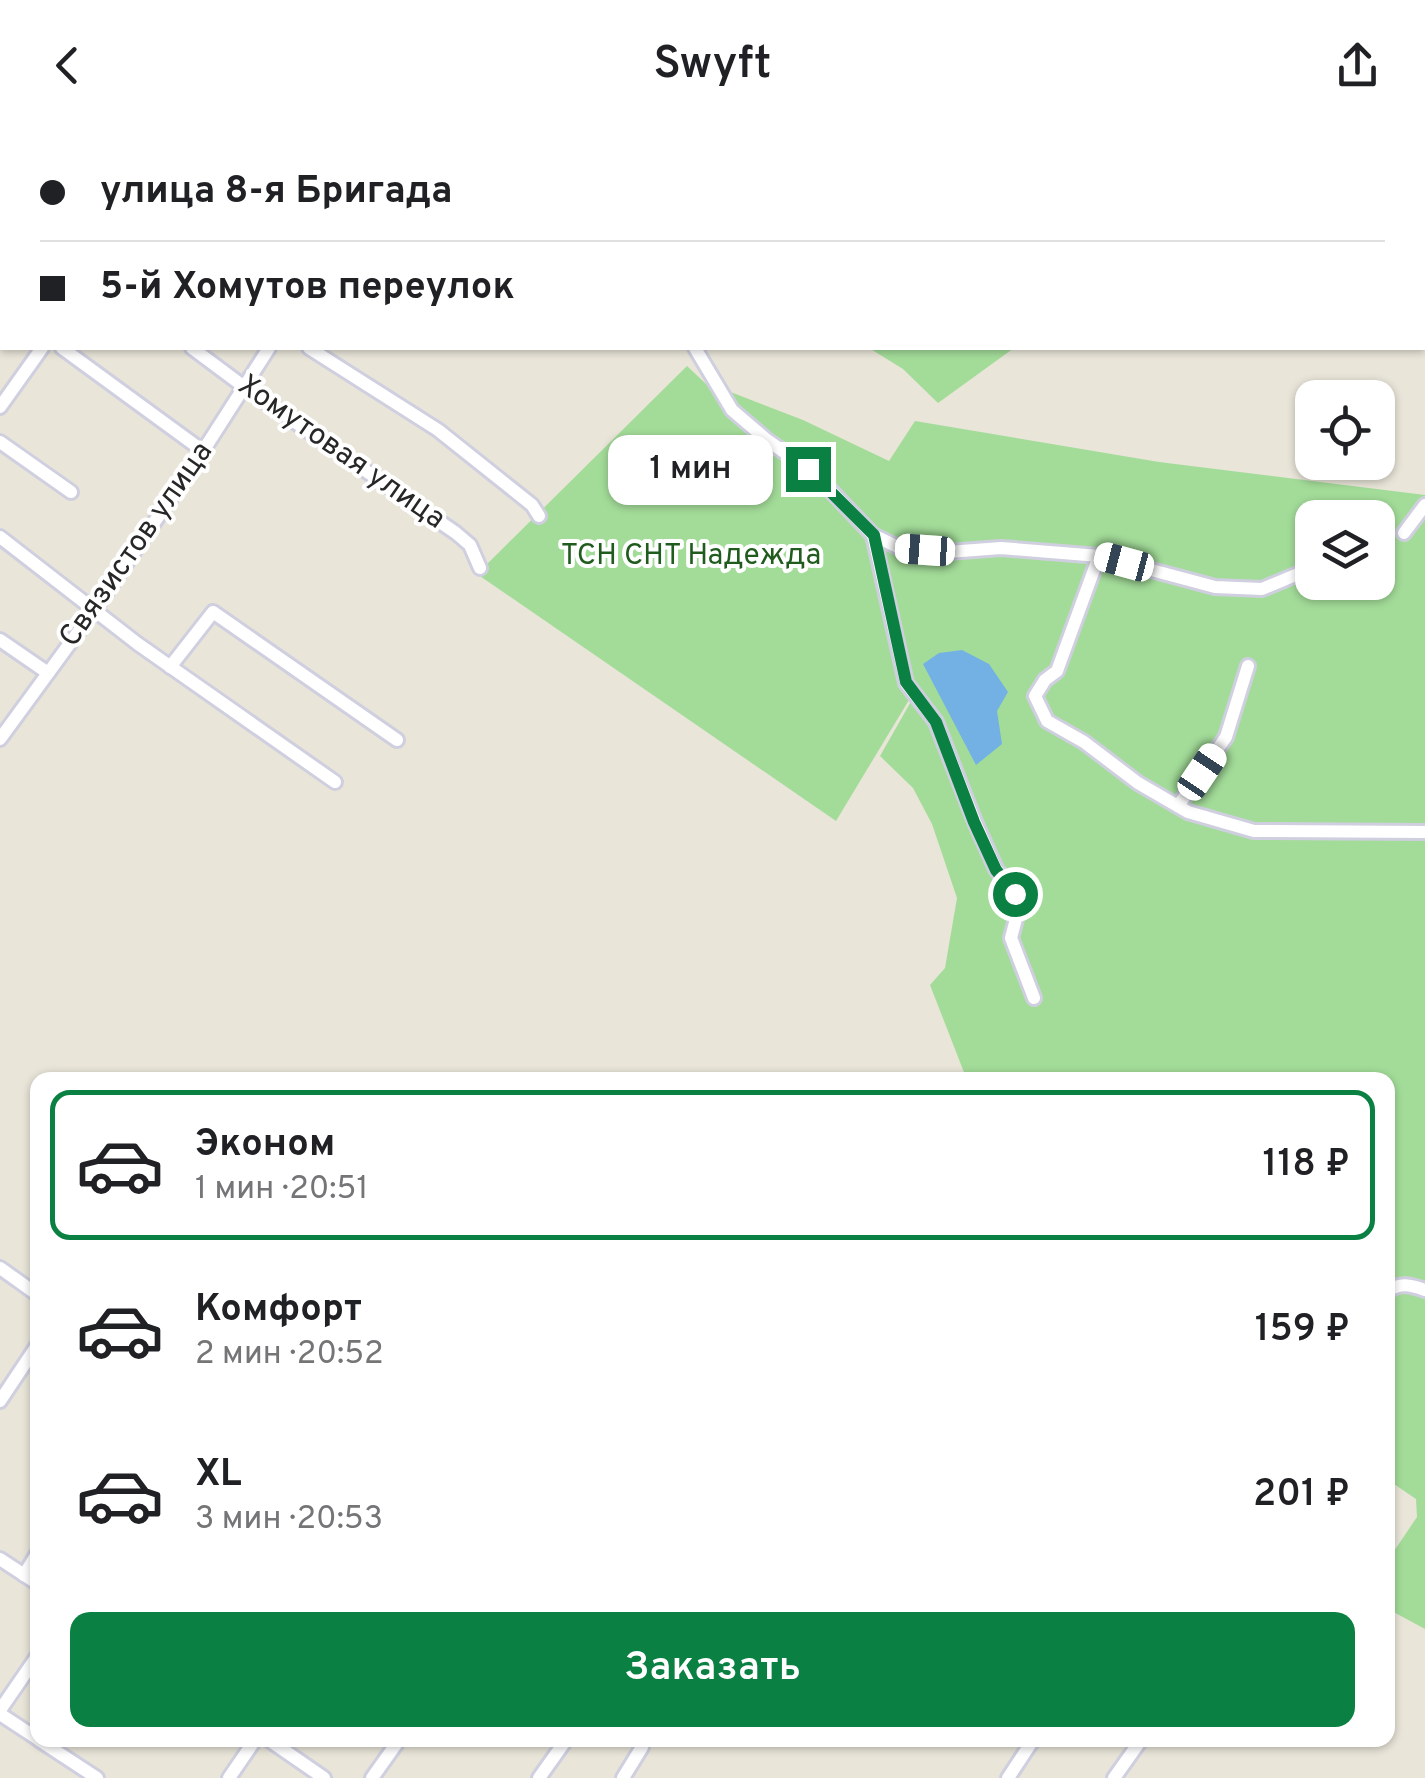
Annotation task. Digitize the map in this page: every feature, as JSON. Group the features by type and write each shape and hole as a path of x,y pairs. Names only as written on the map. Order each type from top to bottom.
{"street":[{"path":"0,406 41,350"},
{"path":"65,350 203,451"},
{"name":"Хомутовая улица","path":"195,350 456,533 470,545 480,568"},
{"name":"Связистов улица","path":"0,739 95,609 269,350"},
{"path":"313,350 438,430 532,505 540,516"},
{"path":"696,350 732,410 814,473 874,535 902,549 948,552 1001,548 1099,556 1215,586 1262,588 1295,575"},
{"path":"0,442 71,492"},
{"path":"1404,533 1425,505"},
{"path":"874,535 906,682 936,722 996,870 1015,894 1017,915 1011,938 1034,998"},
{"path":"0,537 170,667 334,782"},
{"path":"1099,556 1057,670 1035,696 1047,720 1138,783 1188,812 1254,831 1425,832"},
{"path":"170,667 213,612 396,740"},
{"path":"0,640 48,672"},
{"path":"1178,806 1226,737 1248,666"},
{"path":"0,1268 30,1289"},
{"path":"1395,1286 1405,1284 1425,1290"},
{"path":"2,1391 30,1354"},
{"path":"0,1560 30,1579"},
{"path":"24,1575 30,1565"},
{"path":"30,1666 0,1712 30,1734"},
{"path":"49,1747 96,1778"},
{"path":"229,1778 250,1747"},
{"path":"276,1747 303,1772 324,1778"},
{"path":"372,1778 394,1747"},
{"path":"539,1778 561,1747"},
{"path":"623,1778 642,1747"},
{"path":"1008,1778 1028,1747"},
{"path":"1114,1778 1136,1747"}],"green space":[{"path":"872,350 1011,350 938,403 903,369"},
{"name":"ТСН СНТ Надежда","path":"687,366 871,539 909,700 836,821 477,574"},
{"path":"710,384 803,420 889,461 915,421 1159,462 1425,495 1425,1629 1395,1613 1395,1550 1417,1517 1416,1499 1395,1485 1395,1072 964,1072 930,985 945,968 957,898 932,824 913,788 880,756 913,698 878,543"}],"water":[{"path":"962,650 989,664 1008,692 997,711 1002,744 976,765 923,664 939,653"}],"route":[{"path":"808,469 874,535 906,682 936,722 996,870 1015,894"}]}
